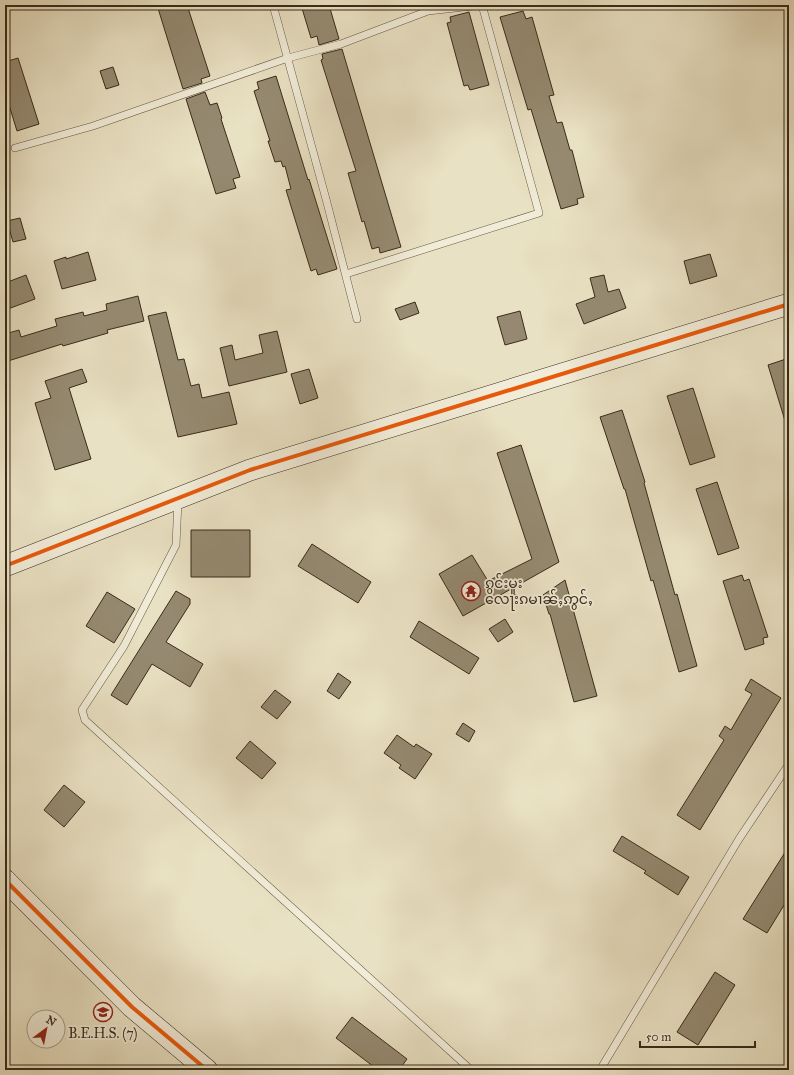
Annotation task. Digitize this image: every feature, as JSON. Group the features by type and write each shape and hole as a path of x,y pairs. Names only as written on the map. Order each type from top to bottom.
{"street":[{"path":"5,566 258,467 789,304"},
{"path":"5,880 132,1007 206,1070"}],"lane":[{"path":"273,5 357,319"},
{"path":"16,148 93,126 288,58 341,44 428,11 482,5 539,213 346,274"},
{"path":"178,498 176,545 124,646 82,710 85,720 471,1070"},
{"path":"600,1070 739,839 789,764"}],"building":[{"path":"157,5 187,5 210,76 201,79 202,83 183,89"},
{"path":"301,5 329,5 339,39 319,45 317,36 311,38"},
{"path":"523,11 526,19 532,17 554,95 549,96 557,123 562,122 570,150 572,150 584,197 577,199 578,204 561,209 531,109 528,110 500,17"},
{"path":"469,12 489,85 470,90 468,85 464,86 447,23 451,22 450,17"},
{"path":"342,49 401,247 380,253 379,247 372,249 364,221 362,222 348,173 356,171 321,60 323,59 322,54"},
{"path":"18,58 39,124 17,131 5,92 5,62"},
{"path":"113,67 119,85 106,89 100,71"},
{"path":"276,76 337,269 318,275 316,269 311,271 286,190 291,189 285,166 283,167 281,161 275,162 254,91 259,89 257,82"},
{"path":"205,92 210,105 217,103 240,177 233,179 236,188 216,194 186,99"},
{"path":"20,218 26,239 13,242 7,221"},
{"path":"88,252 96,280 62,289 54,261"},
{"path":"710,254 717,276 690,284 684,261"},
{"path":"26,275 35,299 5,310 5,283"},
{"path":"604,275 608,292 619,289 626,308 584,324 576,304 595,297 590,278"},
{"path":"138,296 144,321 107,330 108,333 63,346 62,344 8,361 5,352 5,334 19,330 21,337 57,326 55,319 83,312 84,316 107,310 106,304"},
{"path":"415,302 419,313 400,320 395,309"},
{"path":"520,311 527,339 505,345 497,317"},
{"path":"166,312 178,360 184,359 191,386 199,384 202,398 229,392 237,424 178,437 148,316"},
{"path":"277,331 287,372 229,386 220,348 232,345 235,360 263,353 259,335"},
{"path":"789,358 789,424 786,424 768,365"},
{"path":"82,369 87,382 69,388 91,459 55,470 35,403 51,398 45,381"},
{"path":"309,369 318,398 300,404 291,374"},
{"path":"693,388 715,457 690,465 667,396"},
{"path":"622,410 645,482 644,483 675,595 677,594 697,666 679,672 625,489 600,417"},
{"path":"521,445 559,562 463,616 439,574 472,555 488,581 532,559 497,453"},
{"path":"717,482 739,548 718,555 696,489"},
{"path":"191,530 250,530 250,577 191,577"},
{"path":"312,544 371,582 358,603 298,566"},
{"path":"742,575 744,581 749,579 768,637 763,638 764,644 745,650 723,581"},
{"path":"565,580 597,696 574,702 550,614 543,595"},
{"path":"176,591 190,599 190,604 166,642 203,664 190,687 152,664 127,705 111,695"},
{"path":"107,592 135,609 114,643 86,626"},
{"path":"505,619 513,632 498,642 489,629"},
{"path":"419,621 479,658 469,674 410,637"},
{"path":"338,673 351,682 339,699 327,691"},
{"path":"751,679 781,698 700,830 677,815 724,740 719,736 725,726 731,730 752,694 745,690"},
{"path":"275,690 291,702 277,719 261,707"},
{"path":"463,723 475,731 469,742 456,734"},
{"path":"397,735 414,747 416,744 432,754 415,779 399,768 401,765 384,753"},
{"path":"250,741 276,763 262,779 236,758"},
{"path":"64,785 85,802 64,827 44,810"},
{"path":"622,836 689,877 678,895 644,873 646,871 613,851"},
{"path":"789,846 789,897 767,933 743,919"},
{"path":"715,972 735,985 698,1045 677,1032"},
{"path":"352,1017 407,1059 399,1070 378,1070 336,1038"}],"cycle path":[{"path":"5,566 250,470 789,304"},
{"path":"5,880 132,1007 207,1070"}],"place":[{"name":"ၵွင်းမူး လေႃးၵမၢၼ်ႇဢွင်ႇ","path":"471,591"},
{"name":"B.E.H.S. (7)","path":"103,1012"}]}
